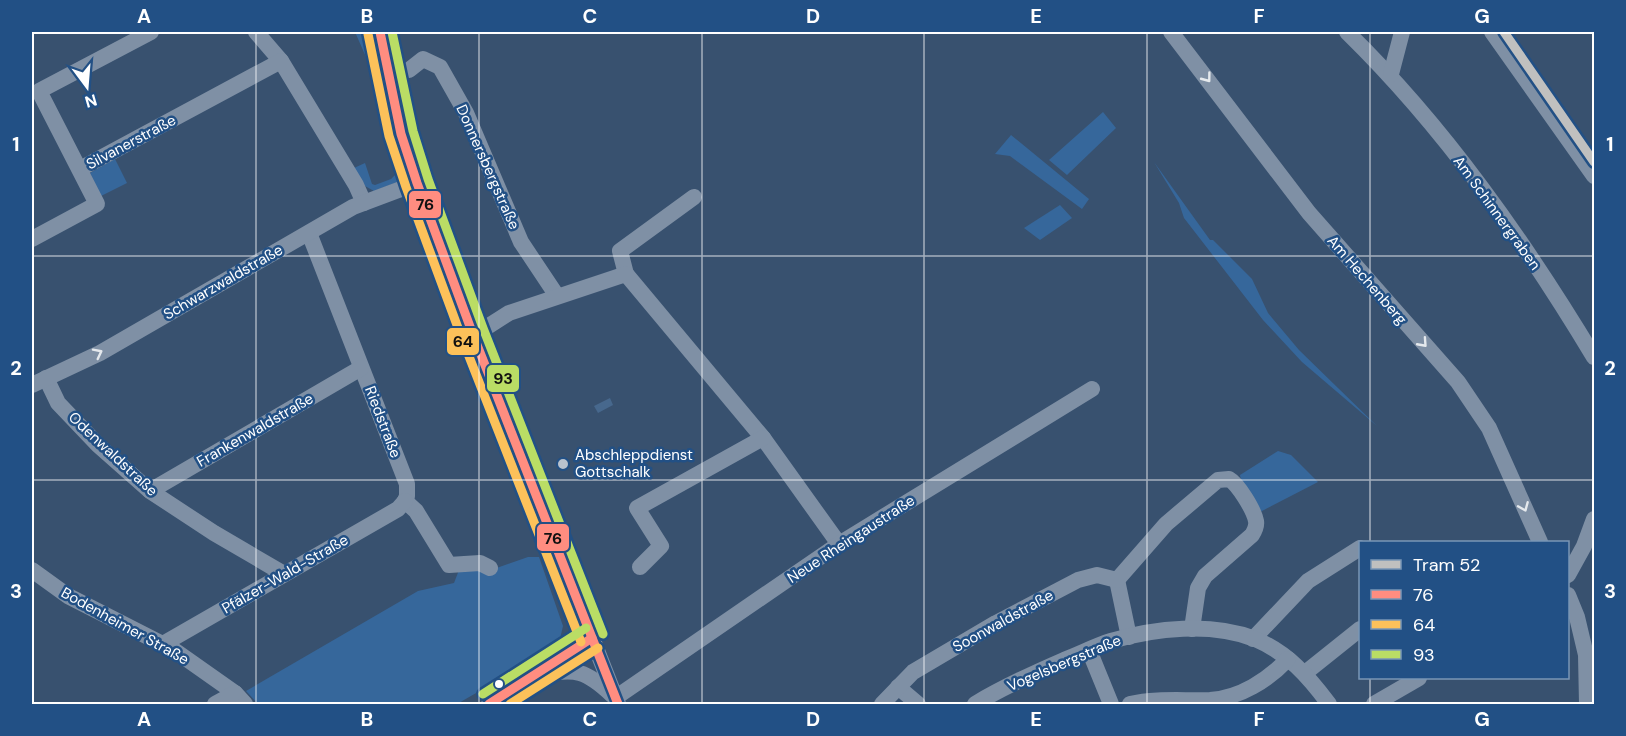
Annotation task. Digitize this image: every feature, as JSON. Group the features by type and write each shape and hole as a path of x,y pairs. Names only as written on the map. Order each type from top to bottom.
{"street":[{"path":"80,169 39,91 151,32"},
{"path":"256,32 281,61 356,184 364,203"},
{"path":"380,32 401,134 417,183 472,332 616,701"},
{"name":"Am Hechenberg","path":"1171,32 1309,213 1458,382 1489,428 1539,541"},
{"name":"Am Schinnergraben","path":"1347,32 1390,74 1465,166 1510,227 1594,357"},
{"path":"1390,74 1402,32"},
{"path":"1492,32 1594,177"},
{"name":"Donnersbergstraße","path":"409,70 423,59 440,67 466,113 521,242 557,296"},
{"name":"Silvanerstraße","path":"32,239 97,204 80,169 281,61"},
{"name":"Schwarzwaldstraße","path":"39,382 100,352 364,203 417,183"},
{"path":"694,197 620,251 626,274 763,438 839,544"},
{"name":"Riedstraße","path":"309,233 406,484 405,501"},
{"path":"472,332 487,327 508,313 626,274"},
{"name":"Frankenwaldstraße","path":"150,491 361,368"},
{"name":"Odenwaldstraße","path":"39,382 98,445 150,491 214,533 284,574"},
{"name":"Neue Rheingaustraße","path":"616,701 839,544 1092,389"},
{"path":"640,567 661,546 637,508 763,438"},
{"path":"1129,637 1117,579 1166,524 1218,480 1228,479 1238,485 1255,518 1256,529 1204,576 1198,588 1192,629"},
{"path":"405,501 416,511 449,565 480,564 490,568"},
{"name":"Pfälzer-Wald-Straße","path":"164,644 398,509 405,501"},
{"path":"1569,573 1584,546 1594,519"},
{"path":"1253,639 1308,581 1359,549"},
{"name":"Bodenheimer Straße","path":"32,570 68,596 164,644 240,699"},
{"name":"Soonwaldstraße","path":"882,705 913,672 996,623 1078,580 1097,575 1117,579"},
{"path":"1569,597 1577,617 1587,662 1585,690 1587,705"},
{"name":"Vogelsbergstraße","path":"975,705 1035,672 1109,642 1163,630 1192,629 1223,632 1253,639 1288,659 1305,673 1328,704"},
{"path":"1305,673 1359,630"},
{"path":"489,705 592,638"},
{"path":"1089,650 1111,705"},
{"path":"1130,705 1229,696 1274,674 1288,659"},
{"path":"524,682 551,673 578,671 590,676 616,701"},
{"path":"1374,705 1417,679"},
{"path":"898,687 918,705"},
{"path":"215,705 240,699"}],"shaded area":[{"path":"355,32 367,32 401,169 400,181 374,191 365,186 354,168 365,163 372,184 375,185 391,179 397,173 379,112 370,66"},
{"path":"1103,112 1116,128 1067,175 1049,160"},
{"path":"1011,135 1089,199 1082,209 1010,156 995,154"},
{"path":"115,159 127,183 101,196 90,173"},
{"path":"1154,162 1210,240 1213,240 1252,279 1268,313 1299,350 1377,426 1302,362 1263,320 1184,218 1179,203"},
{"path":"1060,205 1072,218 1040,240 1024,228"},
{"path":"610,398 613,405 598,413 594,406"},
{"path":"1278,451 1291,455 1318,482 1260,512 1240,475"},
{"path":"528,557 539,557 563,626 560,639 547,652 457,704 258,704 246,691 418,591 454,583 459,570 491,570"}],"tram line":[{"name":"52","path":"1504,32 1594,162"}],"transit line":[{"name":"76","path":"380,32 401,134 417,183 472,332 618,704"},
{"name":"93","path":"392,32 413,131 428,179 483,328 603,634"},
{"name":"64","path":"368,34 389,136 406,187 461,336 581,642"},
{"name":"93","path":"483,694 586,628"},
{"name":"76","path":"489,704 592,638"},
{"name":"64","path":"510,704 598,648"}],"place":[{"name":"Abschleppdienst Gottschalk","path":"563,464"}]}
